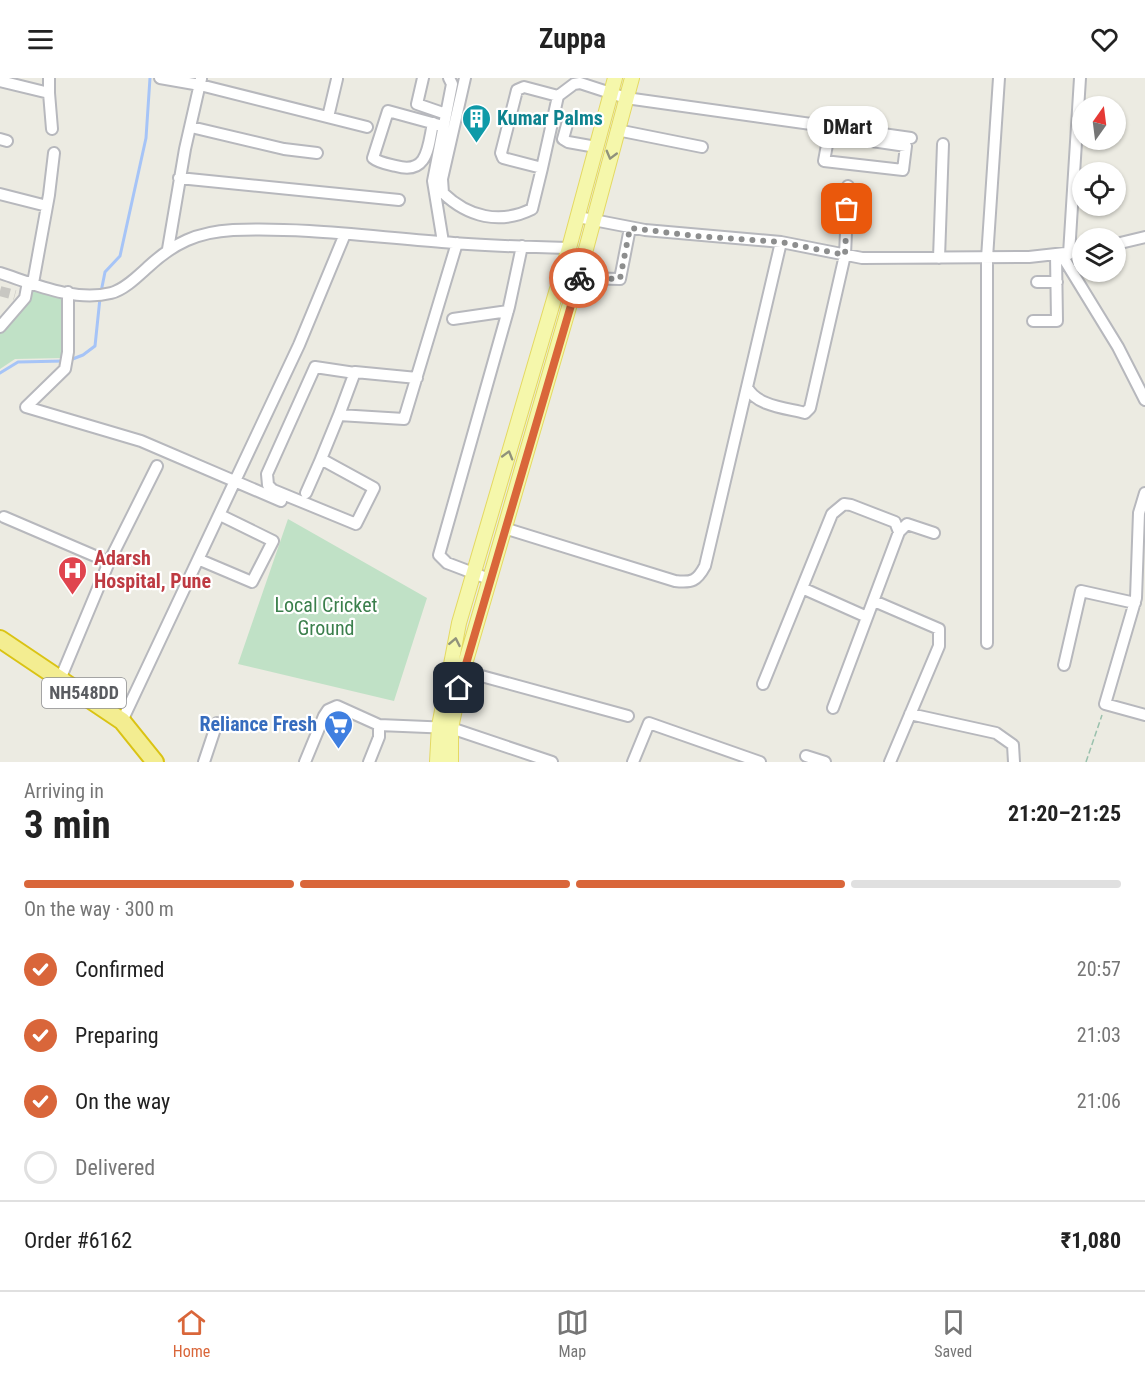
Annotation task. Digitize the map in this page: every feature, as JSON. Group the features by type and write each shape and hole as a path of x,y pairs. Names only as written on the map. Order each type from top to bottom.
{"highway":[{"name":"NH548DD","path":"0,639 62,677 122,721 155,762"}],"main road":[{"path":"451,762 445,727 459,623 578,217 615,78"},
{"path":"437,762 445,727 577,278 632,78"}],"street":[{"path":"49,78 52,129"},
{"path":"160,78 201,81 368,127"},
{"path":"423,78 417,104 442,120"},
{"path":"442,242 433,181 442,120 452,84 449,78"},
{"path":"465,78 442,179 443,193 470,213 501,218 520,215 532,209 558,96 574,84 580,83 626,98 866,135 906,146 903,170 824,161 829,134 866,135 911,138"},
{"path":"987,643 987,258 999,78"},
{"path":"1033,321 1057,321 1057,282 1062,254 1080,78"},
{"path":"328,117 340,80"},
{"path":"0,81 49,93"},
{"path":"168,249 179,178 201,81"},
{"path":"542,168 506,159 501,153 517,90 531,83 558,96"},
{"path":"388,111 442,120 424,159 412,168 406,169 373,158 388,111"},
{"path":"568,121 563,139 596,147"},
{"path":"191,127 284,149 317,153"},
{"path":"617,130 702,147"},
{"path":"939,258 944,144"},
{"path":"0,327 30,282 47,206 54,153"},
{"path":"179,178 399,200"},
{"path":"747,387 751,396 764,402 805,413 808,411 845,255 848,186"},
{"path":"0,194 47,206"},
{"path":"578,217 630,228 696,236 781,242 845,255 889,259 987,258 1072,253"},
{"path":"577,278 620,279 630,228"},
{"path":"0,273 52,291 86,294 111,293 136,278 168,249 186,238 206,233 270,230 569,248"},
{"path":"122,721 200,560 299,345 345,234"},
{"path":"1126,242 1145,237"},
{"path":"504,528 675,581 691,583 698,578 705,566 781,242"},
{"path":"339,415 404,419 457,243"},
{"path":"489,579 447,563 439,555 508,311 522,246"},
{"path":"1062,254 1118,347 1145,399"},
{"path":"1037,282 1057,282"},
{"path":"68,292 66,361 26,407 141,441 281,501"},
{"path":"453,319 508,311"},
{"path":"321,459 374,488 357,524 273,490 268,485 267,474 315,367 417,378"},
{"path":"306,493 355,373"},
{"path":"62,677 109,562 157,466"},
{"path":"1145,494 1139,513 1139,601 1105,704 1145,715"},
{"path":"763,684 832,514 844,504 851,505 895,522 899,532 898,542 833,708"},
{"path":"200,560 252,582 273,541 220,515"},
{"path":"4,517 109,562"},
{"path":"899,532 907,524 934,533"},
{"path":"802,588 867,617"},
{"path":"1064,665 1081,591 1139,601"},
{"path":"873,601 939,629 939,646 890,762"},
{"path":"463,671 628,716"},
{"path":"305,762 324,716 333,707 343,707 379,725 445,727 552,762"},
{"path":"910,714 996,733 1012,745 1014,762"},
{"path":"204,762 217,723"},
{"path":"633,762 649,723 760,762"},
{"path":"369,762 379,737 379,725"},
{"path":"806,756 825,762"}],"path":[{"path":"1086,762 1105,704"}],"green space":[{"path":"29,285 72,296 63,358 15,359 0,369 0,331"},
{"name":"Local Cricket Ground","path":"288,519 427,598 394,701 238,664"}],"waterway":[{"path":"101,292 105,272 120,256 146,138 150,78"},
{"path":"70,360 83,355 95,346 100,298"},
{"path":"0,373 18,362 64,361"}],"tunnel":[{"path":"0,291 15,295"}],"way so far":[{"path":"579,278 620,279 630,228 696,236 781,242 845,255 847,209"}],"place":[{"name":"Kumar Palms","path":"476,144"},
{"name":"DMart","path":"847,209"},
{"name":"Adarsh Hospital, Pune","path":"73,596"},
{"name":"Reliance Fresh","path":"338,750"}],"route":[{"path":"459,688 577,278 579,278"}]}
